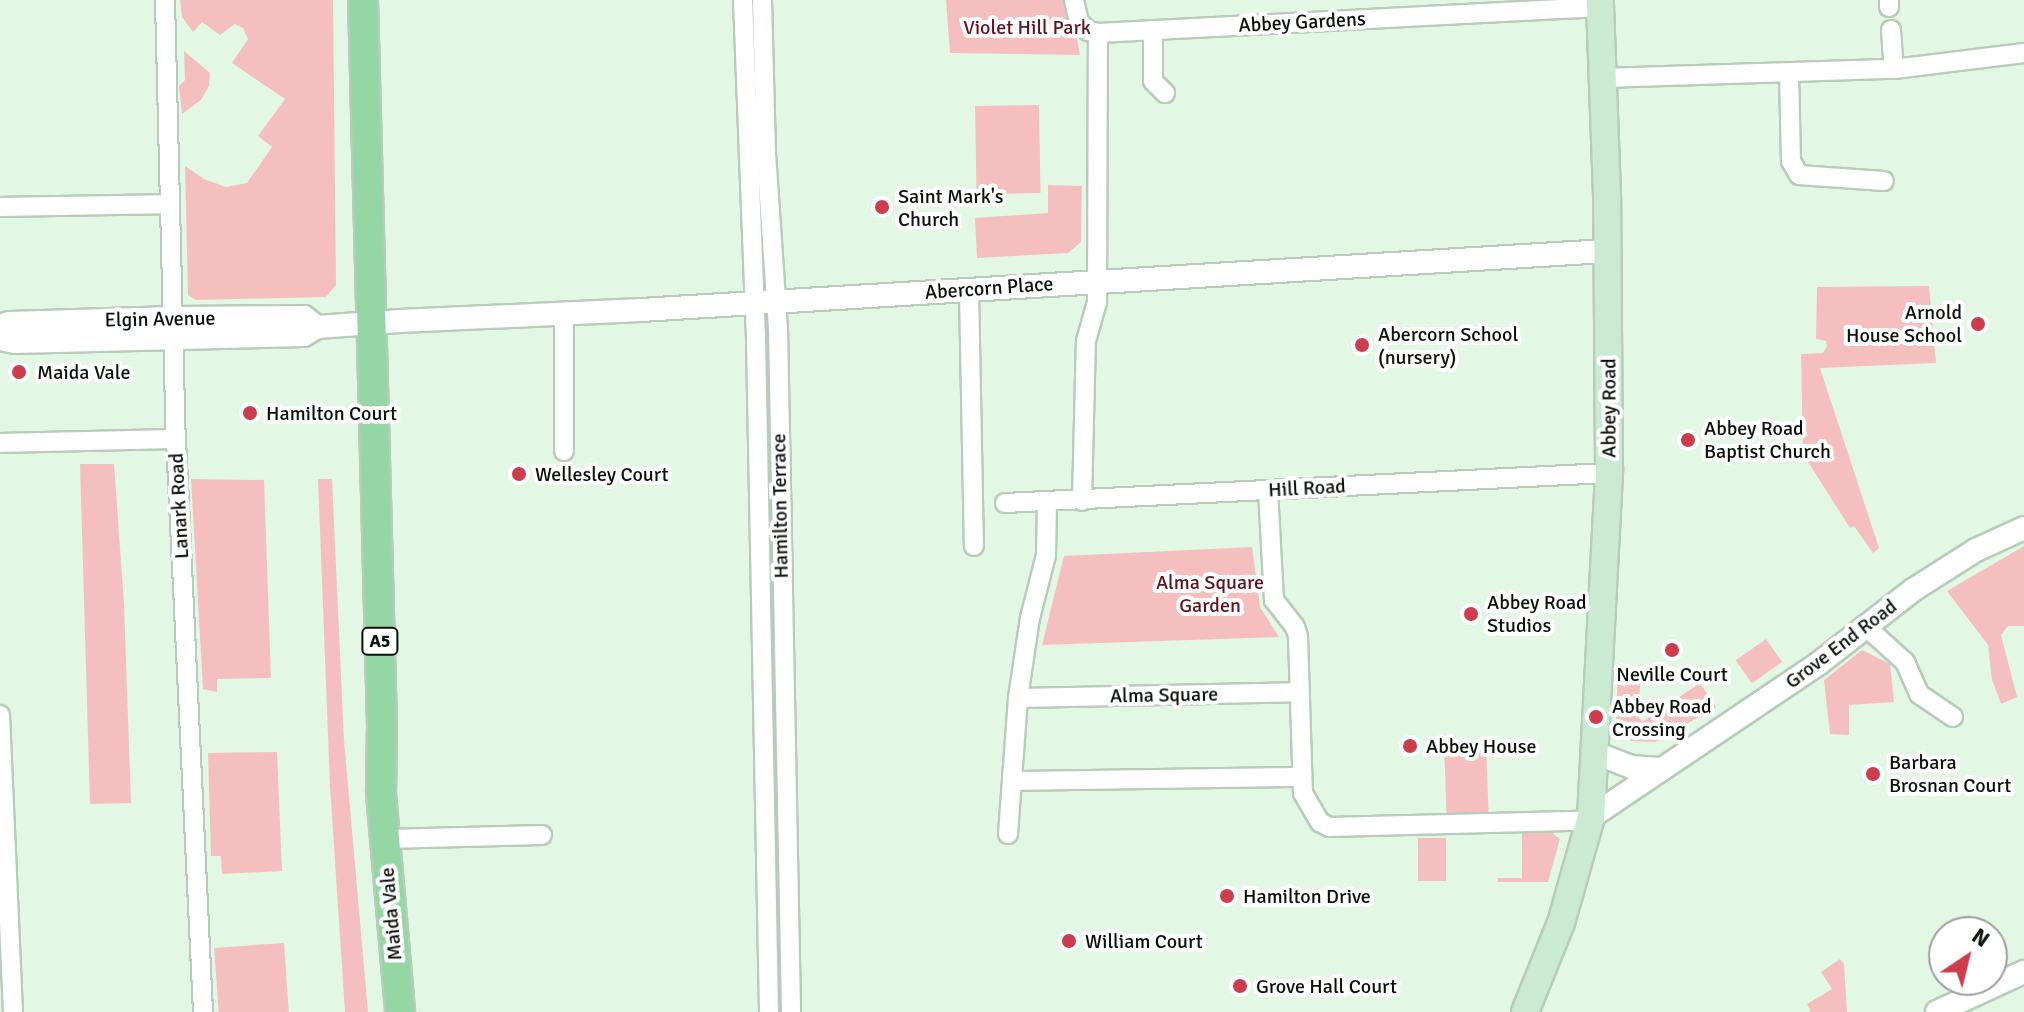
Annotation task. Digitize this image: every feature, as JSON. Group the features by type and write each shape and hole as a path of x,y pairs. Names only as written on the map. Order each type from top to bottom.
{"main road":[{"name":"Maida Vale","path":"363,0 382,711 381,793 400,1012"},
{"name":"Abbey Road","path":"1591,817 1608,473 1607,251 1600,4"},
{"path":"1525,1012 1569,898 1591,817"}],"street":[{"name":"Lanark Road","path":"165,0 169,204 176,328 176,439 203,1012"},
{"name":"Hamilton Terrace","path":"743,0 766,301 791,1012"},
{"name":"Hamilton Terrace","path":"762,0 766,153 769,1012"},
{"path":"1074,0 1079,22 1088,31 1098,33 1097,302 1086,341 1082,501"},
{"name":"Abbey Gardens","path":"1098,33 1600,4"},
{"path":"1153,30 1153,81 1165,93"},
{"path":"1891,30 1894,69"},
{"path":"1603,78 1894,69 2024,53"},
{"path":"1789,73 1791,161 1799,175 1884,181"},
{"path":"0,207 169,204"},
{"name":"Abercorn Place","path":"371,323 969,291 1607,251"},
{"path":"969,291 974,546"},
{"path":"564,314 564,451"},
{"name":"Elgin Avenue","path":"0,339 15,342 304,317 317,327 371,323"},
{"name":"Elgin Avenue","path":"0,326 15,323 176,328"},
{"path":"0,443 176,439"},
{"name":"Hill Road","path":"1005,503 1608,473"},
{"path":"1268,490 1273,593 1298,636 1301,777 1307,804 1313,814 1329,827 1580,821 1591,817"},
{"path":"1008,834 1018,698 1030,618 1046,555 1047,502"},
{"name":"Grove End Road","path":"1591,817 1818,664 1864,625 1976,550 2024,528"},
{"path":"1864,625 1905,662 1919,694 1953,717"},
{"name":"Alma Square","path":"1018,698 1299,692"},
{"path":"0,715 13,1012"},
{"path":"1595,753 1631,767 1662,769"},
{"path":"1012,781 1301,777"},
{"path":"385,839 542,835"},
{"path":"1937,1012 2024,972"}],"green space":[{"path":"180,0 333,0 336,285 326,297 196,300 188,295 185,166 204,179 226,187 247,183 272,147 258,136 285,99 232,63 248,39 243,28 235,24 220,35 202,22 193,32 182,17"},
{"name":"Violet Hill Park","path":"946,0 1070,0 1080,55 950,53"},
{"path":"184,51 210,73 209,86 201,100 182,114 179,86 185,80"},
{"path":"1039,105 1041,193 977,194 975,106"},
{"path":"1048,185 1082,186 1081,242 1068,253 977,258 975,218 1048,213"},
{"path":"1929,286 1936,363 1820,368 1879,548 1873,553 1854,526 1850,528 1803,454 1801,354 1823,353 1827,346 1826,341 1816,339 1817,287"},
{"path":"80,464 114,464 124,604 131,803 90,804"},
{"path":"191,479 264,480 271,678 217,679 217,692 203,689"},
{"path":"318,479 332,479 344,740 368,1012 345,1012 330,786"},
{"path":"2024,546 2024,626 2008,626 2001,635 2017,697 2001,704 1992,680 1988,645 1947,591"},
{"name":"Alma Square Garden","path":"1252,547 1260,607 1279,637 1042,645 1064,556"},
{"path":"1766,639 1782,662 1752,683 1736,660"},
{"path":"1862,650 1890,664 1894,702 1849,705 1849,735 1830,734 1824,680"},
{"path":"1618,670 1641,672 1639,704 1634,710 1642,722 1700,683 1716,707 1655,742 1631,741 1621,733 1616,721"},
{"path":"1486,741 1489,813 1447,814 1444,742"},
{"path":"277,752 282,871 222,874 221,856 211,856 208,753"},
{"path":"1522,832 1551,832 1560,839 1548,882 1498,882 1498,878 1522,878"},
{"path":"1418,838 1446,838 1446,881 1418,881"},
{"path":"284,943 289,1012 219,1012 214,948"},
{"path":"1840,959 1844,964 1847,1012 1811,1012 1807,1004 1832,989 1821,972"}],"place":[{"name":"Saint Mark's Church","path":"882,207"},
{"name":"Arnold House School","path":"1978,324"},
{"name":"Abercorn School (nursery)","path":"1362,345"},
{"name":"Maida Vale","path":"19,372"},
{"name":"Hamilton Court","path":"250,413"},
{"name":"Abbey Road Baptist Church","path":"1688,440"},
{"name":"Wellesley Court","path":"519,474"},
{"name":"Abbey Road Studios","path":"1471,614"},
{"name":"Neville Court","path":"1672,650"},
{"name":"Abbey Road Crossing","path":"1596,717"},
{"name":"Abbey House","path":"1410,746"},
{"name":"Barbara Brosnan Court","path":"1873,774"},
{"name":"Hamilton Drive","path":"1227,896"},
{"name":"William Court","path":"1069,941"},
{"name":"Grove Hall Court","path":"1240,986"}]}
